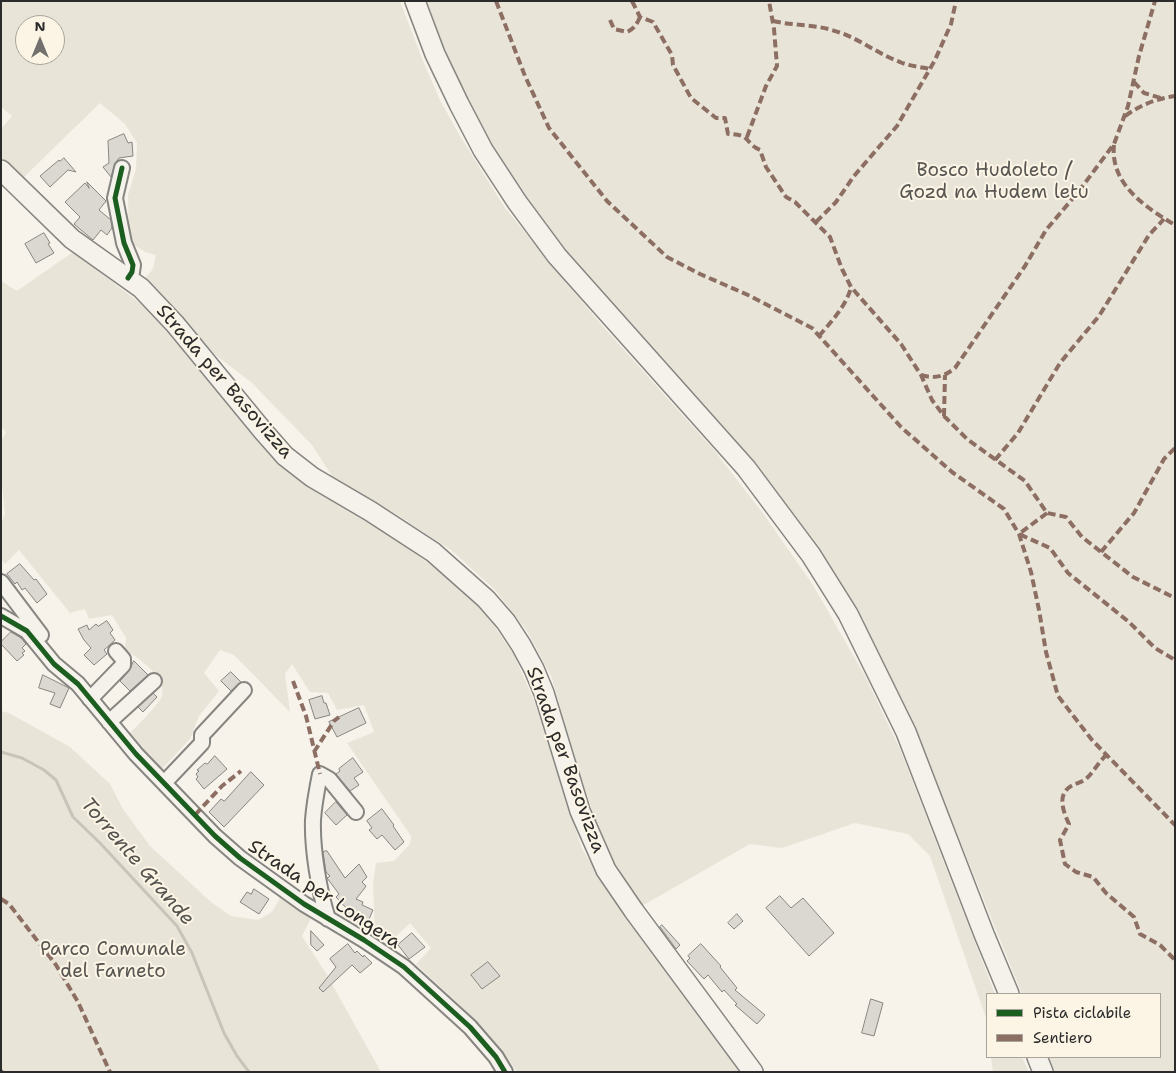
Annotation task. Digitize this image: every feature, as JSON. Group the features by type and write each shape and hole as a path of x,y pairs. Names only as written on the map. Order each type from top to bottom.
{"main road":[{"path":"414,1 435,54 459,104 483,150 517,202 558,256 746,468 811,555 848,614 906,732 1009,993"},
{"name":"Strada per Basovizza","path":"1,170 72,238 141,288 175,324 262,431 285,456 312,477 370,511 433,552 460,574 506,622 522,645 534,669 544,694 580,811 606,870 753,1072"},
{"path":"1037,1058 1043,1072"}],"street":[{"path":"122,168 116,198 124,243 133,265 132,272 128,278"},
{"name":"Strada per Longera","path":"1,582 52,649 68,674 164,783 215,836 240,858 304,904 383,952 419,979 470,1027 496,1057 505,1072"},
{"name":"Strada per Longera","path":"1,616 27,631 54,664 68,674"},
{"path":"90,699 123,665 123,659 116,651"},
{"path":"109,722 154,680"},
{"path":"164,783 202,743 202,735 244,690"},
{"name":"Strada per Longera","path":"328,919 320,894 313,822 320,774 329,779 356,812"}],"green space":[{"path":"1,1 400,1 440,100 505,208 599,322 714,450 765,516 813,585 865,676 900,749 995,993 986,993 986,1018 930,856 908,834 855,823 782,848 750,844 642,906 614,862 595,818 573,756 552,678 527,631 494,589 451,550 396,514 334,479 312,445 252,383 213,353 145,278 153,269 156,255 145,252 129,242 128,195 136,169 137,143 125,124 100,103 22,179 1,157 1,129 12,116 1,107"},
{"name":"Bosco Hudoleto / Gozd na Hudem letu","path":"425,1 1175,1 1175,1072 1054,1072 1048,1058 1161,1058 1161,993 1022,993 899,693 841,586 807,535 735,442 562,247 498,159 457,81"},
{"path":"73,252 140,303 180,340 262,443 292,474 372,521 476,599 514,655 535,703 582,849 612,896 743,1072 517,1072 483,1028 416,964 431,948 410,923 389,943 375,935 373,884 376,863 394,861 410,844 411,836 347,743 374,732 364,705 337,710 328,693 310,692 292,664 285,674 290,712 234,655 220,650 204,673 219,691 199,716 190,739 161,770 130,733 159,702 163,691 157,676 125,649 126,638 112,615 89,619 85,609 70,613 19,550 5,564 1,559 1,524 5,514 1,475 1,440 6,433 1,426 1,281 17,291"},
{"name":"Parco Comunale del Farneto","path":"1,711 9,713 70,747 110,784 123,809 150,846 211,902 231,916 258,920 272,912 280,898 312,916 302,936 327,975 381,1072 1,1072"},
{"path":"991,1058 1022,1058 1029,1072 993,1072"}],"building":[{"path":"124,134 128,143 132,142 133,156 119,158 111,177 103,167 109,163 108,141"},
{"path":"64,158 76,172 68,170 50,187 40,176"},
{"path":"87,182 106,201 99,210 111,220 112,228 107,235 101,230 93,240 74,224 80,217 65,202 85,183 89,188"},
{"path":"44,233 54,253 36,263 25,244"},
{"path":"20,564 34,580 36,579 47,594 37,603 25,588 22,590 17,582 15,584 7,574"},
{"path":"107,621 113,630 110,633 115,640 104,650 107,654 94,665 84,655 91,648 78,629 87,625 89,630 96,624 98,626"},
{"path":"11,632 21,638 26,644 22,648 25,651 22,653 24,655 17,661 1,644"},
{"path":"134,661 148,675 130,691 120,681 129,671"},
{"path":"231,672 241,682 231,691 221,681"},
{"path":"43,675 69,688 60,708 50,704 55,693 39,688"},
{"path":"153,693 157,697 143,712 138,707"},
{"path":"322,696 330,715 315,719 309,700"},
{"path":"359,708 366,723 337,737 329,722"},
{"path":"215,756 227,769 204,789 196,779 198,777 196,774 199,771 197,770"},
{"path":"353,758 363,772 354,778 359,785 350,791 336,774 340,771 339,769"},
{"path":"251,772 264,785 224,827 209,812 221,799 224,801"},
{"path":"336,802 347,815 336,825 325,813"},
{"path":"382,809 404,842 395,850 382,835 377,839 369,830 372,828 367,821"},
{"path":"327,851 345,878 359,864 367,877 362,882 366,886 356,899 363,902 362,905 373,910 366,926 345,916 348,910 336,897 339,894 327,878 330,876 326,872 323,852"},
{"path":"254,889 269,899 259,914 240,902 247,892 251,894"},
{"path":"780,896 791,908 803,898 834,933 809,956 766,908"},
{"path":"737,914 743,921 734,929 728,923"},
{"path":"662,925 680,945 676,949 660,927"},
{"path":"311,931 324,945 317,951 311,945"},
{"path":"412,933 425,947 409,959 398,945"},
{"path":"348,944 355,953 357,951 363,957 364,955 372,963 360,973 352,965 323,992 319,988 336,967 330,959"},
{"path":"701,944 721,966 737,988 735,990 765,1015 757,1024 735,1005 737,1004 724,990 722,992 708,975 704,979 687,961 690,958 688,956"},
{"path":"488,962 500,976 482,989 471,975"},
{"path":"871,999 883,1003 874,1036 862,1033"}],"waterway":[{"name":"Torrente Grande","path":"1,752 22,758 44,770 56,780 73,817 100,843 177,926 192,953 224,1033 249,1072"}],"marked path":[{"path":"496,1 525,76 549,128 607,201 667,257 812,328 901,427 952,472 1004,509 1019,534 1031,572 1046,652 1058,696 1092,740 1175,825"},
{"path":"632,1 640,17 653,22 672,55 673,65 691,98 716,118 725,118 728,134 744,137 760,150 766,167 786,197 795,202 830,237 851,287 901,344 921,375 932,400 944,416 967,439 1025,481 1047,513 1066,517 1082,537 1133,577 1175,598"},
{"path":"747,137 766,86 777,66 774,29 769,1"},
{"path":"816,222 836,202 854,176 897,126 935,60 951,24 956,1"},
{"path":"921,375 939,376 955,368 1025,266 1046,230 1079,191 1114,144 1128,106 1139,56 1155,1"},
{"path":"610,20 614,29 627,32 635,26 640,17"},
{"path":"773,21 830,29 900,62 930,69"},
{"path":"1134,82 1144,93 1161,98"},
{"path":"1125,116 1148,103 1175,96"},
{"path":"1114,145 1114,159 1124,183 1141,202 1175,225"},
{"path":"995,460 1018,433 1060,363 1099,316 1149,235 1164,219"},
{"path":"819,336 842,307 851,287"},
{"path":"944,416 945,375"},
{"path":"1101,552 1134,513 1164,459 1175,448"},
{"path":"1047,513 1019,534 1050,548 1068,573 1129,622 1155,648 1175,660"},
{"path":"293,681 306,716 320,774"},
{"path":"314,752 334,721 339,717"},
{"path":"1107,754 1087,778 1068,788 1064,793 1062,803 1069,824 1060,840 1065,864 1076,872 1093,877 1106,893 1134,917 1140,934 1160,945 1175,960"},
{"path":"195,815 222,786 241,771"},
{"path":"1,899 9,904 56,965 78,1002 110,1072"}],"cycle path":[{"path":"122,168 115,198 124,243 133,265 132,272 128,278"},
{"path":"1,616 27,631 54,664 78,684 136,754 215,836 240,858 304,904 364,940 404,967 470,1027 496,1057 505,1072"}]}
